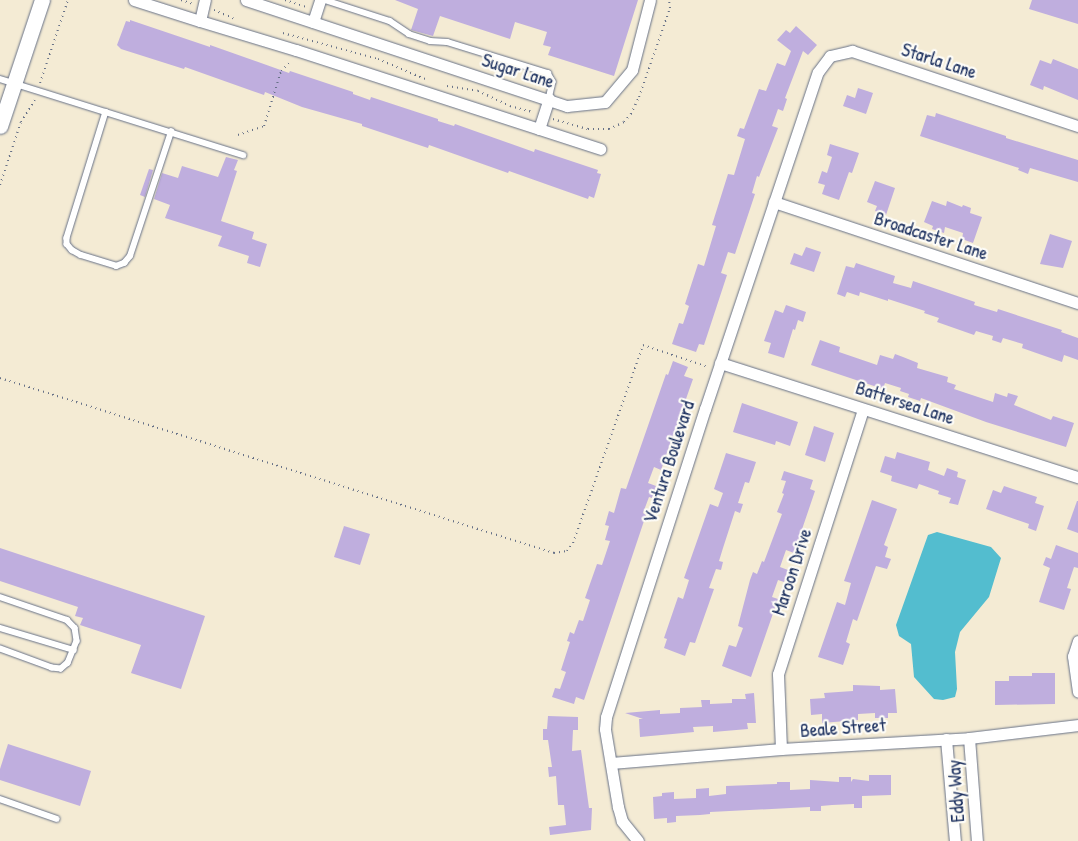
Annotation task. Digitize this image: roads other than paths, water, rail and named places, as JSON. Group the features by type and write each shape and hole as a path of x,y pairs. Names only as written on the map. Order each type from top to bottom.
{"street":[{"path":"0,126 7,81 42,0"},
{"path":"134,0 296,50 600,149"},
{"name":"Sugar Lane","path":"246,0 567,106 605,102 632,70 650,0"},
{"path":"313,22 320,0"},
{"path":"200,21 204,3"},
{"name":"Starla Lane","path":"810,94 818,72 830,56 852,51 1078,126"},
{"name":"Ventura Boulevard","path":"638,841 622,821 605,729 608,709 810,94"},
{"path":"539,129 549,99"},
{"name":"Broadcaster Lane","path":"774,202 1078,303"},
{"name":"Battersea Lane","path":"719,367 863,409 1078,477"},
{"name":"Maroon Drive","path":"781,749 778,674 863,409"},
{"path":"1078,641 1073,656 1078,692"},
{"name":"Beale Street","path":"611,763 781,749 969,738 1078,725"},
{"name":"Eddy Way","path":"969,738 977,841"},
{"name":"Eddy Way","path":"946,739 955,841"}],"lane":[{"path":"325,0 390,21 409,34 430,40 447,42 548,72 553,82 549,99"},
{"path":"7,81 243,154"},
{"path":"106,112 67,238 67,244 72,250 81,255 116,266 124,263 130,256 171,132"},
{"path":"0,597 66,620 75,628 77,642 68,663 61,669 52,668 0,649"},
{"path":"0,628 74,650"},
{"path":"0,799 57,819"}],"water":[{"path":"937,532 991,547 1001,558 989,597 960,632 955,652 957,689 955,697 943,700 934,699 914,677 911,644 899,636 896,625 928,535"}]}
